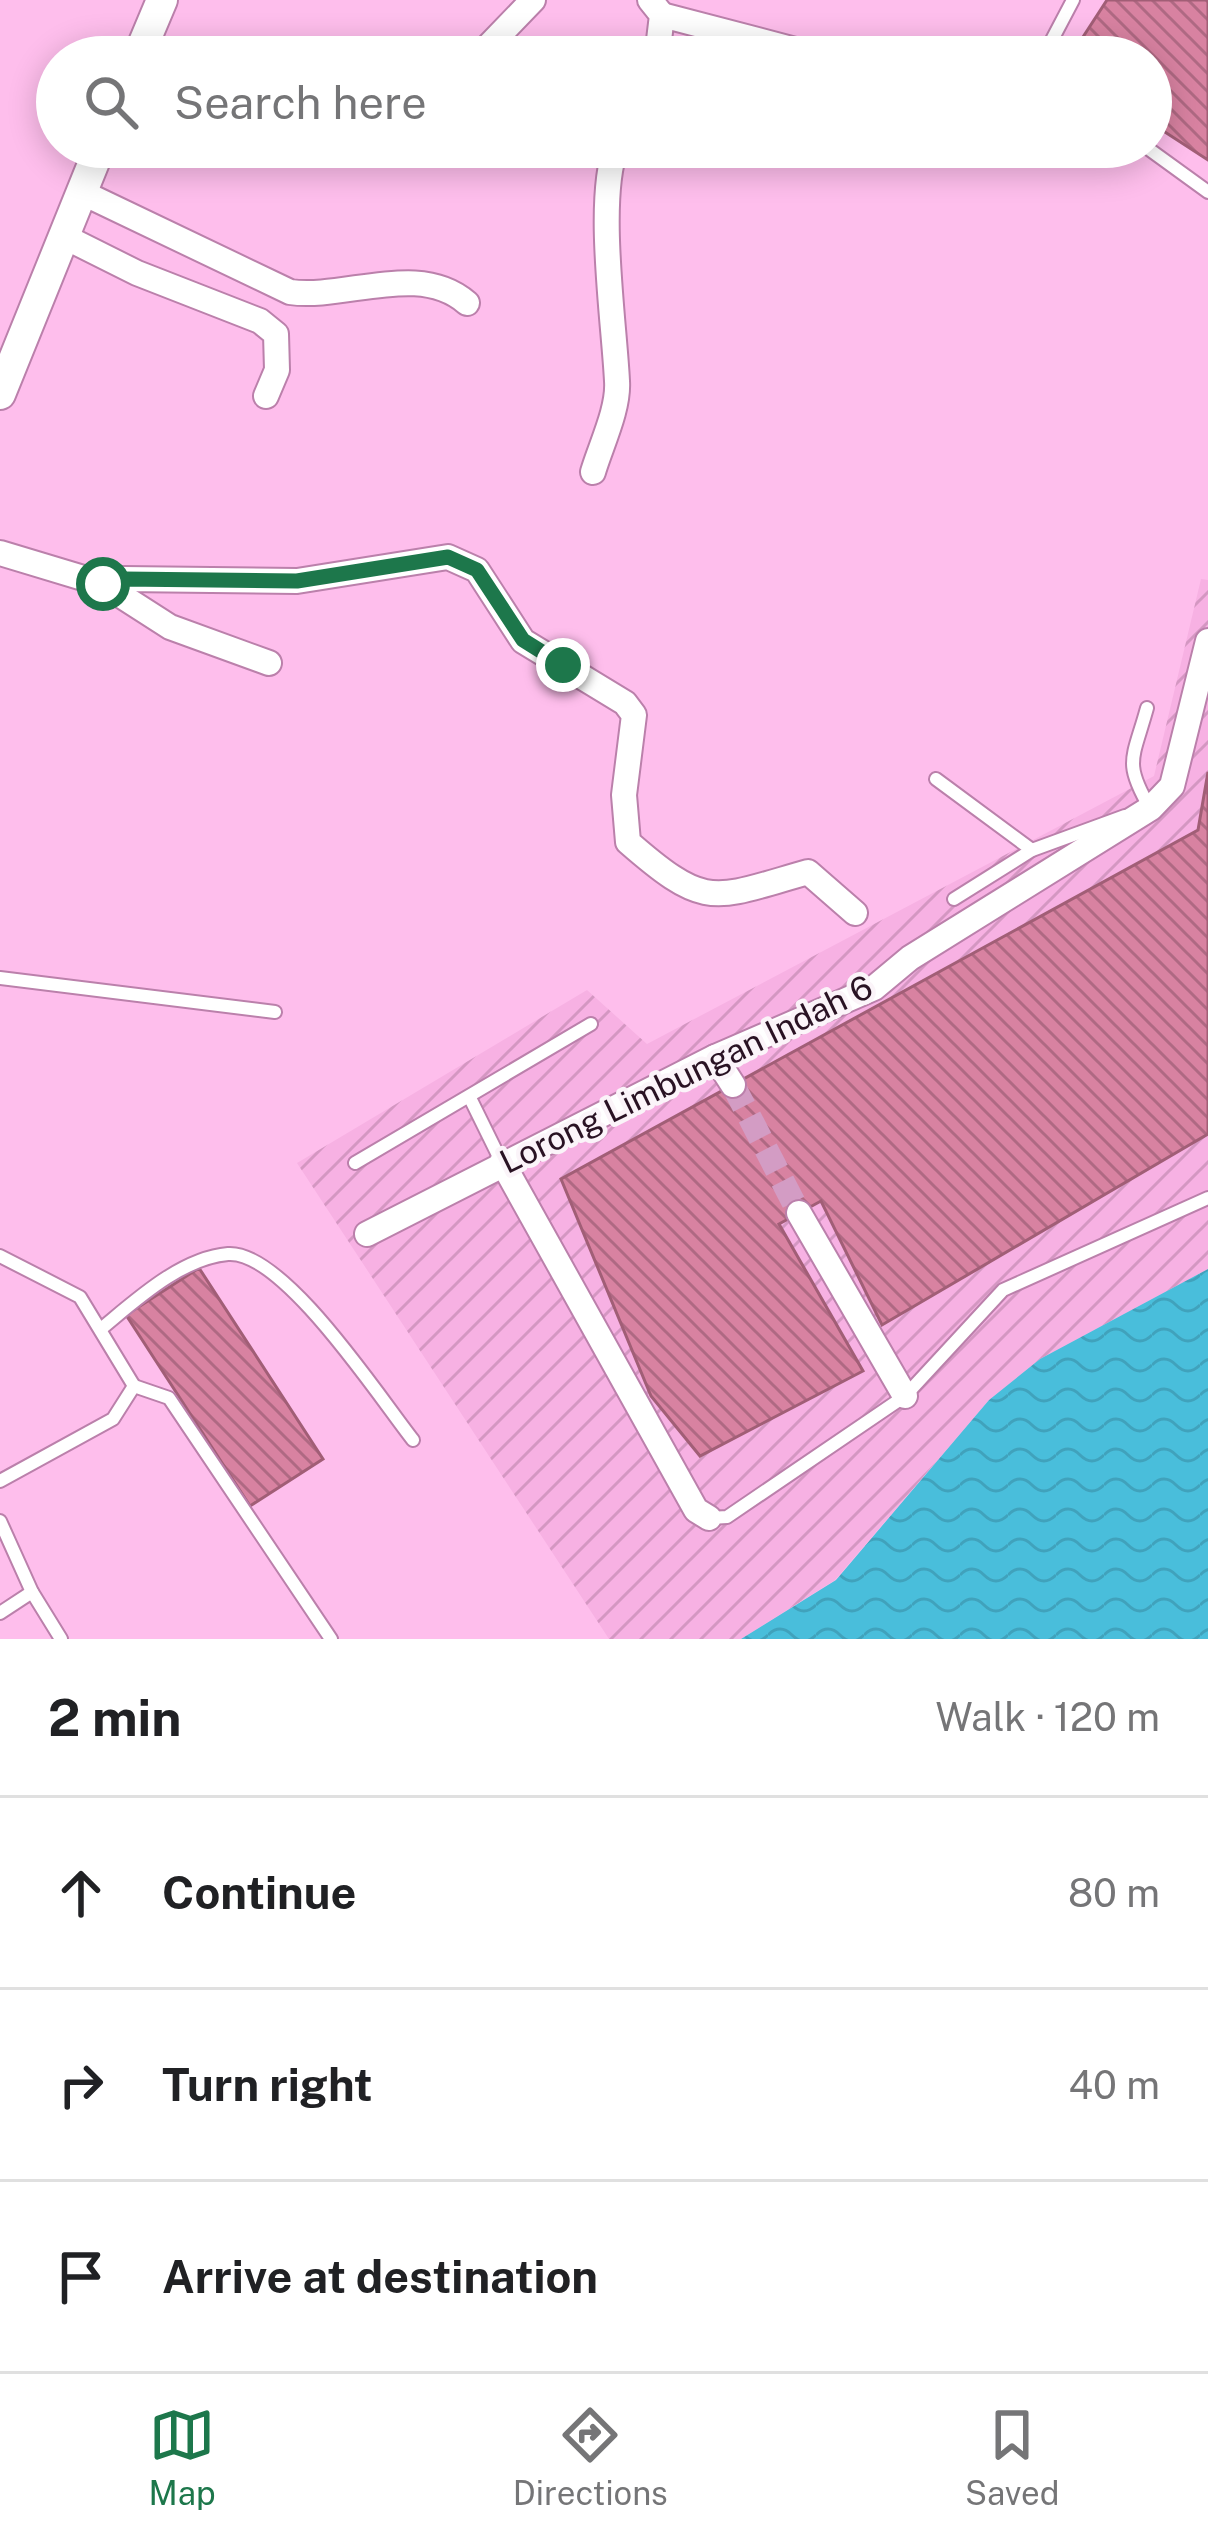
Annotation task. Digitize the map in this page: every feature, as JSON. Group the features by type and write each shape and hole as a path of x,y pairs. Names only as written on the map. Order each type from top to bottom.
{"street":[{"path":"147,36 163,0"},
{"path":"498,36 533,0"},
{"path":"656,8 751,36"},
{"path":"0,394 92,168"},
{"path":"593,472 618,386 608,319 608,168"},
{"path":"82,192 290,292 314,296 359,284 429,287 449,289 467,303"},
{"path":"63,236 136,273 260,322 276,334 277,370 266,396"},
{"path":"0,553 103,584 170,627 269,663"},
{"path":"103,584 123,579 297,581 448,557 477,570 523,640 625,703 634,715 624,795 628,842 669,878 700,893 732,897 808,872 856,913"},
{"name":"Lorong Limbungan Indah 6","path":"367,1234 715,1057 874,988 910,958 1151,808 1172,786 1208,641"},
{"path":"715,1057 733,1085"},
{"path":"502,1162 697,1510 709,1518"},
{"path":"799,1213 904,1396"}],"lane":[{"path":"1054,36 1072,0"},
{"path":"1172,166 1208,192"},
{"path":"954,899 1032,850 1151,808 1131,781 1148,708"},
{"path":"936,779 1032,850"},
{"path":"0,978 275,1012"},
{"path":"355,1163 591,1024"},
{"path":"470,1098 502,1162"},
{"path":"709,1518 727,1517 904,1396 1003,1290 1208,1198"},
{"path":"101,1328 156,1284 223,1254 254,1258 305,1304 413,1440"},
{"path":"0,1256 80,1297 134,1386 169,1398 331,1639"},
{"path":"0,1481 113,1419 134,1386"},
{"path":"0,1521 32,1592 61,1639"},
{"path":"0,1613 32,1592"}],"shaded area":[{"path":"1201,579 1208,580 1208,1269 1040,1359 989,1400 835,1580 741,1639 609,1639 297,1163 587,990 647,1044 1154,776"}],"water":[{"path":"1208,1269 1208,1639 741,1639 836,1580 989,1400 1040,1359"}],"building":[{"path":"1107,0 1208,0 1208,160 1172,137 1172,36 1084,36"},
{"path":"1208,772 1208,1134 882,1325 821,1201 779,1224 863,1371 700,1456 651,1396 561,1179 1198,830"},
{"path":"199,1268 323,1459 250,1506 126,1315"}],"tunnel":[{"path":"733,1085 799,1213"}],"route":[{"path":"103,584 123,579 297,581 448,557 477,570 523,640 563,665"}]}
